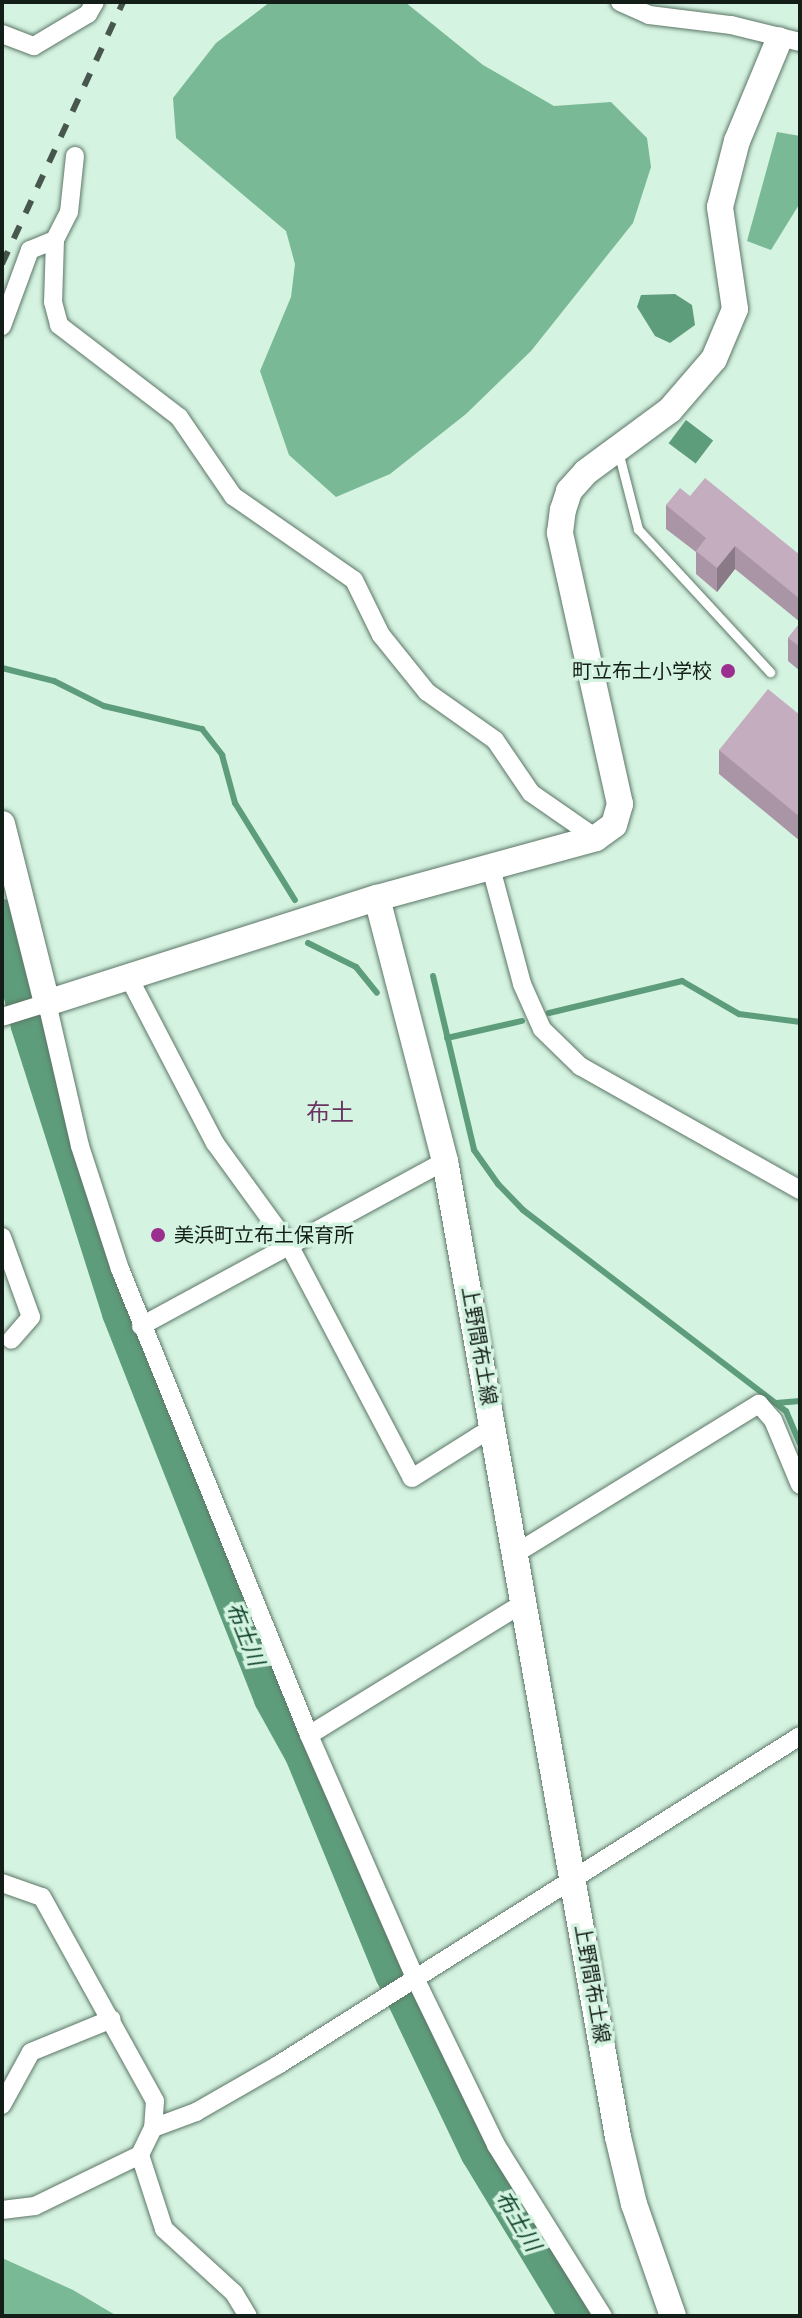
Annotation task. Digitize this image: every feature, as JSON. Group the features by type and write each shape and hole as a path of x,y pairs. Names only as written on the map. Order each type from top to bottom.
{"main road":[{"path":"2,824 41,1005 377,898 596,838 614,825 620,804 560,533 569,491 586,472 670,410 714,359 735,309 720,207 737,141 789,41"},
{"name":"上野間布土線","path":"377,898 445,1161 518,1552 618,2137 634,2204 673,2316"}],"street":[{"path":"2,34 34,46 88,14 95,2"},
{"path":"620,2 649,15 731,25 789,41"},
{"path":"75,156 69,212 55,240 53,302 59,325 179,417 233,496 354,580 381,635 427,692 495,740 531,793 596,838"},
{"path":"2,326 30,250 55,240"},
{"path":"491,868 522,984 542,1029 580,1066 800,1190"},
{"path":"128,976 215,1143 289,1245 412,1478 493,1427"},
{"path":"5,1016 41,1005 80,1146 141,1326 309,1735 415,1978 496,2145 603,2316"},
{"path":"141,1326 445,1161"},
{"path":"2,1237 31,1317 11,1340"},
{"path":"518,1552 759,1404 773,1420 800,1485"},
{"path":"309,1735 525,1602"},
{"path":"153,2128 196,2112 800,1736"},
{"path":"2,1883 42,1897 155,2101 153,2128 140,2155 35,2206 2,2210"},
{"path":"2,2105 31,2052 112,2019"},
{"path":"140,2155 164,2229 234,2293 248,2316"}],"lane":[{"path":"618,451 638,529 770,672"}],"shaded area":[{"path":"270,2 405,2 483,65 554,106 611,102 647,138 651,167 633,223 531,351 466,414 390,474 336,497 289,455 260,371 291,297 295,264 286,231 176,138 173,98 216,43"},
{"path":"777,132 800,136 800,203 771,250 747,241"},
{"path":"675,294 692,305 695,325 670,343 655,336 637,307 641,295"},
{"path":"686,420 713,440 696,464 669,443"},
{"path":"2,2258 73,2290 117,2316 2,2316"}],"building":[{"path":"705,478 800,555 800,599 735,546 717,568 696,551 706,538 666,505 680,488 690,496"},
{"path":"800,623 800,647 788,638"},
{"path":"768,689 800,715 800,817 719,750"}],"waterway":[{"path":"2,668 54,681 104,706 202,729 222,755 235,803 295,900"},
{"name":"布土川","path":"2,916 28,1026 119,1313 271,1699 302,1755 392,1974 478,2154 576,2316"},
{"path":"308,943 356,967 377,993"},
{"path":"433,976 474,1150 498,1184 523,1210 786,1411 800,1444"},
{"path":"549,1013 682,981 739,1014 800,1022"},
{"path":"447,1038 522,1021"},
{"path":"776,1403 800,1401"}],"railway":[{"path":"2,264 123,2"}],"place":[{"name":"町立布土小学校","path":"728,671"},
{"name":"美浜町立布土保育所","path":"158,1235"}],"district":[{"name":"布土","path":"330,1113"}]}
